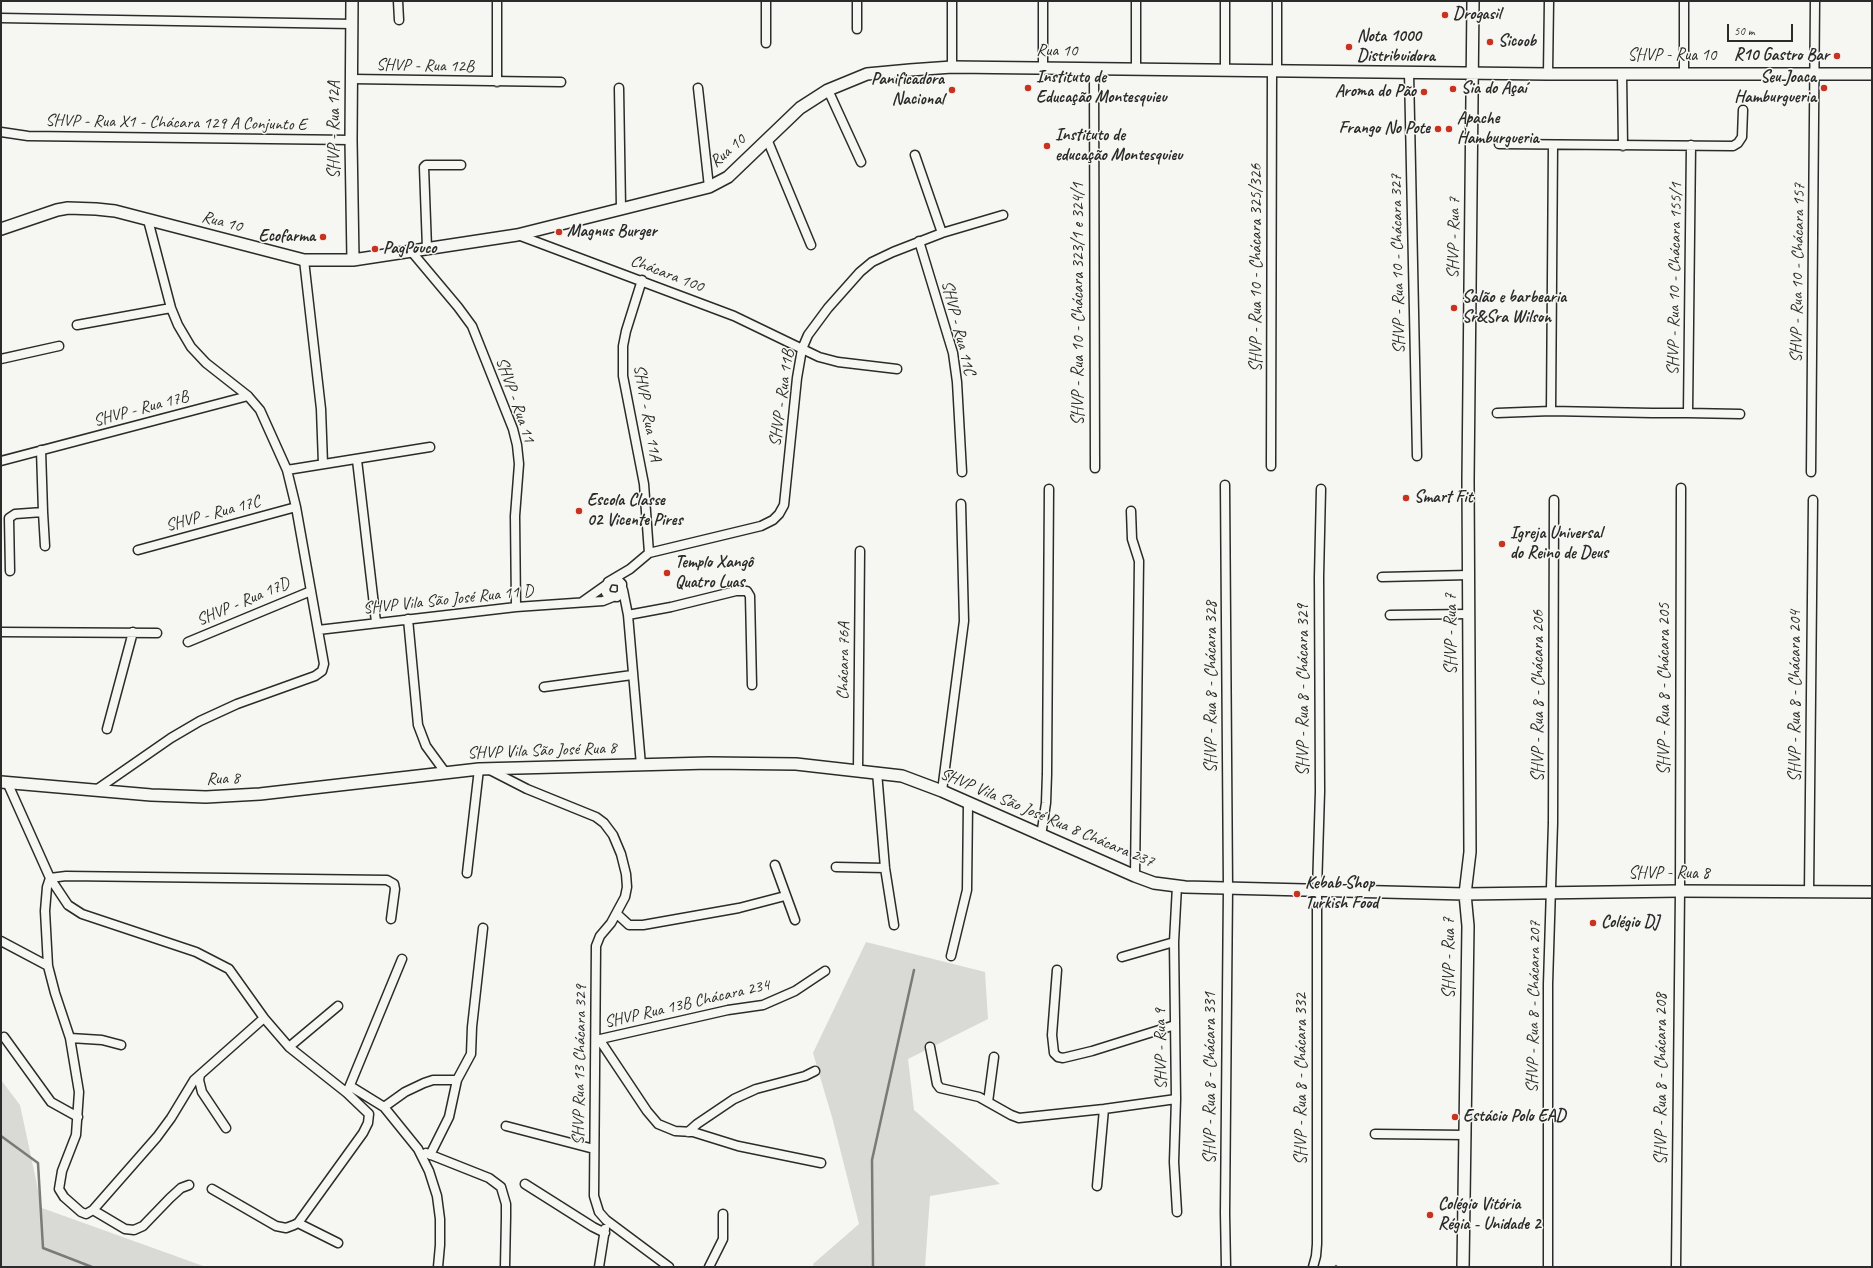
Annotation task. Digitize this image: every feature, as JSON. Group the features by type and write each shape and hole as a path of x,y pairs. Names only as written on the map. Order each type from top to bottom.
{"street":[{"name":"SHVP - Rua 12A","path":"352,1 351,140 353,260"},
{"path":"398,1 399,20"},
{"name":"SHVP - Rua 12B","path":"497,1 497,82"},
{"path":"766,1 766,43"},
{"path":"857,1 857,29"},
{"path":"952,1 952,67"},
{"path":"1043,1 1043,68"},
{"path":"1136,1 1136,69"},
{"path":"1225,1 1226,70"},
{"name":"SHVP - Rua 10 - Chácara 325/326","path":"1271,466 1277,1"},
{"name":"SHVP - Rua 7","path":"1464,1267 1468,926 1465,894 1470,852 1468,480 1473,1"},
{"path":"1548,74 1549,1"},
{"path":"1684,1 1684,73"},
{"name":"SHVP - Rua 10 - Chácara 157","path":"1811,472 1816,1"},
{"path":"1,18 352,24"},
{"name":"Rua 10","path":"1,229 68,208 115,212 304,260 353,260 517,235 709,187 728,177 800,108 828,90 867,74 952,67 1473,72"},
{"name":"SHVP - Rua 10 - Chácara 323/1 e 324/1","path":"1094,69 1095,468"},
{"name":"SHVP - Rua 10 - Chácara 327","path":"1409,72 1417,456"},
{"name":"SHVP - Rua 10","path":"1473,72 1548,74 1872,74"},
{"path":"1622,74 1623,146"},
{"name":"SHVP - Rua 12B","path":"352,79 561,82"},
{"path":"619,88 621,208"},
{"path":"698,88 709,187"},
{"path":"828,90 861,162"},
{"path":"1499,144 1733,146 1738,143 1742,137 1743,110"},
{"name":"SHVP - Rua X1 - Chácara 129 A Conjunto E","path":"1,132 28,136 351,140"},
{"path":"767,139 811,245"},
{"path":"1551,411 1553,145"},
{"name":"SHVP - Rua 10 - Chácara 155/1","path":"1688,413 1691,146"},
{"path":"915,155 942,233"},
{"path":"426,248 424,167 426,165 460,165"},
{"name":"SHVP - Rua 11B","path":"581,602 630,569 650,553 761,526 773,520 784,506 793,407 802,349 808,335 828,308 860,272 872,262 919,241 1003,215"},
{"path":"96,790 171,738 200,721 237,704 318,674 324,664 296,507 287,470 260,410 248,396 206,363 191,348 171,308 148,220"},
{"name":"Chácara 100","path":"517,235 642,280 734,316 819,357 838,362 897,369"},
{"name":"SHVP - Rua 11C","path":"919,241 953,353 957,382 962,472"},
{"name":"SHVP - Rua 11","path":"411,251 472,326 513,429 517,445 519,464 516,516 516,607"},
{"path":"304,260 319,382 323,464"},
{"name":"SHVP - Rua 11A","path":"642,280 626,332 622,358 644,484 650,553"},
{"path":"77,325 171,308"},
{"path":"1,359 59,346"},
{"name":"SHVP - Rua 17B","path":"1,461 248,396"},
{"path":"1497,413 1551,411 1740,414"},
{"path":"287,470 357,460 430,447"},
{"path":"41,450 45,546"},
{"path":"357,460 376,622"},
{"name":"SHVP - Rua 8 - Chácara 328","path":"1226,485 1228,888"},
{"name":"SHVP - Rua 8 - Chácara 205","path":"1680,891 1681,488"},
{"path":"1041,836 1046,803 1047,767 1049,489"},
{"name":"SHVP - Rua 8 - Chácara 329","path":"1317,890 1320,792 1319,577 1321,489"},
{"name":"SHVP - Rua 8 - Chácara 206","path":"1552,892 1554,500"},
{"name":"SHVP - Rua 8 - Chácara 204","path":"1810,892 1813,500"},
{"path":"942,791 964,621 961,504"},
{"name":"SHVP - Rua 17C","path":"138,550 296,507"},
{"path":"1131,511 1132,539 1138,561 1135,876"},
{"path":"10,571 9,518 15,514 43,512"},
{"name":"Chácara 76A","path":"858,771 860,551"},
{"path":"615,597 623,589 630,569"},
{"path":"1382,577 1469,575"},
{"path":"628,612 615,597 606,593 609,582 619,581 623,589 628,612 632,675 641,765"},
{"path":"628,612 671,607 745,590 750,596 752,685"},
{"name":"SHVP - Rua 17D","path":"188,642 311,591"},
{"name":"SHVP Vila São José Rua 11 D","path":"318,630 376,622 516,607 603,601 615,597"},
{"path":"1390,615 1469,614"},
{"path":"408,619 418,725 426,746 445,772"},
{"path":"1,632 156,633"},
{"path":"107,729 133,632"},
{"path":"544,687 632,675"},
{"name":"SHVP Vila São José Rua 8 Chácara 237","path":"641,765 796,764 902,776 942,791 1041,836 1154,883 1177,886 1228,888 1465,894"},
{"name":"SHVP Vila São José Rua 8","path":"445,772 483,769 641,765"},
{"path":"467,873 483,769"},
{"name":"SHVP Rua 13 Chácara 329","path":"483,769 527,789 596,817 604,823 613,835 626,874 627,887 625,897 617,914 600,936 596,946 597,1040 594,1196 599,1212 606,1220"},
{"name":"Rua 8","path":"4,782 151,795 231,796 445,772"},
{"path":"876,772 886,868 894,925"},
{"path":"4,782 50,878 63,899 74,910 128,930 196,952 218,962 229,969 242,985 264,1018 289,1046 348,1090 384,1107 418,1149 429,1171 437,1196 441,1233 438,1267"},
{"path":"951,956 967,890 968,804"},
{"path":"775,866 795,920"},
{"path":"836,867 886,868"},
{"path":"50,878 66,876 387,880 394,884 396,889 391,919"},
{"path":"50,878 47,887 45,911 48,966 70,1038 78,1078 78,1117 76,1135 62,1171 59,1190 64,1197 81,1212 86,1214 93,1210 165,1127 187,1089 200,1075 264,1018"},
{"name":"SHVP - Rua 9","path":"1177,886 1174,942 1176,1099 1174,1162 1177,1212"},
{"name":"SHVP - Rua 8 - Chácara 331","path":"1226,1267 1225,1213 1228,888"},
{"name":"SHVP - Rua 8 - Chácara 332","path":"1313,1267 1316,1256 1317,890"},
{"name":"SHVP - Rua 8","path":"1465,894 1680,891 1872,892"},
{"name":"SHVP - Rua 8 - Chácara 208","path":"1676,1267 1680,891"},
{"name":"SHVP - Rua 8 - Chácara 207","path":"1548,1267 1548,984 1552,892"},
{"path":"617,914 629,925 643,925 739,908 785,896"},
{"path":"430,1155 449,1117 457,1080 471,1054 472,1027 483,928"},
{"path":"1,941 48,966"},
{"path":"1122,957 1174,942"},
{"path":"348,1090 402,959"},
{"path":"1057,970 1052,1035 1054,1053 1058,1057 1063,1058 1092,1051 1175,1025"},
{"name":"SHVP Rua 13B Chácara 234","path":"597,1040 728,1010 763,1005 795,991 825,971"},
{"path":"289,1046 338,1006"},
{"path":"4,1037 48,1099 53,1104 78,1117"},
{"path":"70,1038 102,1040 121,1045"},
{"path":"597,1040 647,1111 658,1124 675,1131 688,1132 738,1146 821,1164"},
{"path":"930,1047 940,1088 968,1094 988,1102 1010,1115 1019,1118 1104,1109 1176,1099"},
{"path":"988,1102 994,1057"},
{"path":"688,1132 721,1107 750,1091 805,1076 815,1071"},
{"path":"200,1075 198,1080 202,1092 226,1128"},
{"path":"384,1107 405,1092 424,1082 457,1080"},
{"path":"212,1189 280,1228 288,1228 298,1223 363,1133 368,1123 369,1114 348,1090"},
{"path":"1096,1186 1104,1109"},
{"path":"506,1126 594,1149"},
{"path":"1375,1134 1466,1136"},
{"path":"418,1149 489,1178 501,1187 506,1217 505,1267"},
{"path":"93,1210 125,1229 134,1230 143,1226 170,1198 181,1188 189,1184"},
{"path":"525,1184 593,1228 605,1233"},
{"path":"709,1267 723,1239 723,1214"},
{"path":"598,1267 606,1220"},
{"path":"606,1220 669,1267"},
{"path":"298,1223 338,1243"}],"shaded area":[{"path":"866,942 985,972 988,1019 908,1059 914,1110 1000,1184 930,1196 925,1267 814,1267 813,1264 859,1224 832,1117 813,1053"},
{"path":"1,1080 20,1105 42,1208 206,1267 1,1267"}],"waterway":[{"path":"873,1267 872,1160 914,970"},
{"path":"1,1136 38,1163 43,1248 92,1267"}],"place":[{"name":"Drogasil","path":"1445,15"},
{"name":"Sicoob","path":"1490,42"},
{"name":"Nota 1000 Distribuidora","path":"1349,47"},
{"name":"R10 Gastro Bar","path":"1837,56"},
{"name":"Instituto de Educação Montesquieu","path":"1028,88"},
{"name":"Seu Joaca Hamburgueria","path":"1824,88"},
{"name":"Sia do Açaí","path":"1453,89"},
{"name":"Panificadora Nacional","path":"952,90"},
{"name":"Aroma do Pão","path":"1424,92"},
{"name":"Frango No Pote","path":"1438,129"},
{"name":"Apache Hamburgueria","path":"1449,129"},
{"name":"Instituto de educação Montesquieu","path":"1047,146"},
{"name":"Magnus Burger","path":"559,232"},
{"name":"Ecofarma","path":"323,237"},
{"name":"PagPouco","path":"375,249"},
{"name":"Salão e barbearia Sr&Sra Wilson","path":"1454,308"},
{"name":"Smart Fit","path":"1406,498"},
{"name":"Escola Classe 02 Vicente Pires","path":"579,511"},
{"name":"Igreja Universal do Reino de Deus","path":"1502,544"},
{"name":"Templo Xangô Quatro Luas","path":"667,573"},
{"name":"Kebab Shop Turkish Food","path":"1297,894"},
{"name":"Colégio DJ","path":"1593,923"},
{"name":"Estácio Polo EAD","path":"1455,1117"},
{"name":"Colégio Vitória Régia - Unidade 2","path":"1430,1215"}]}
